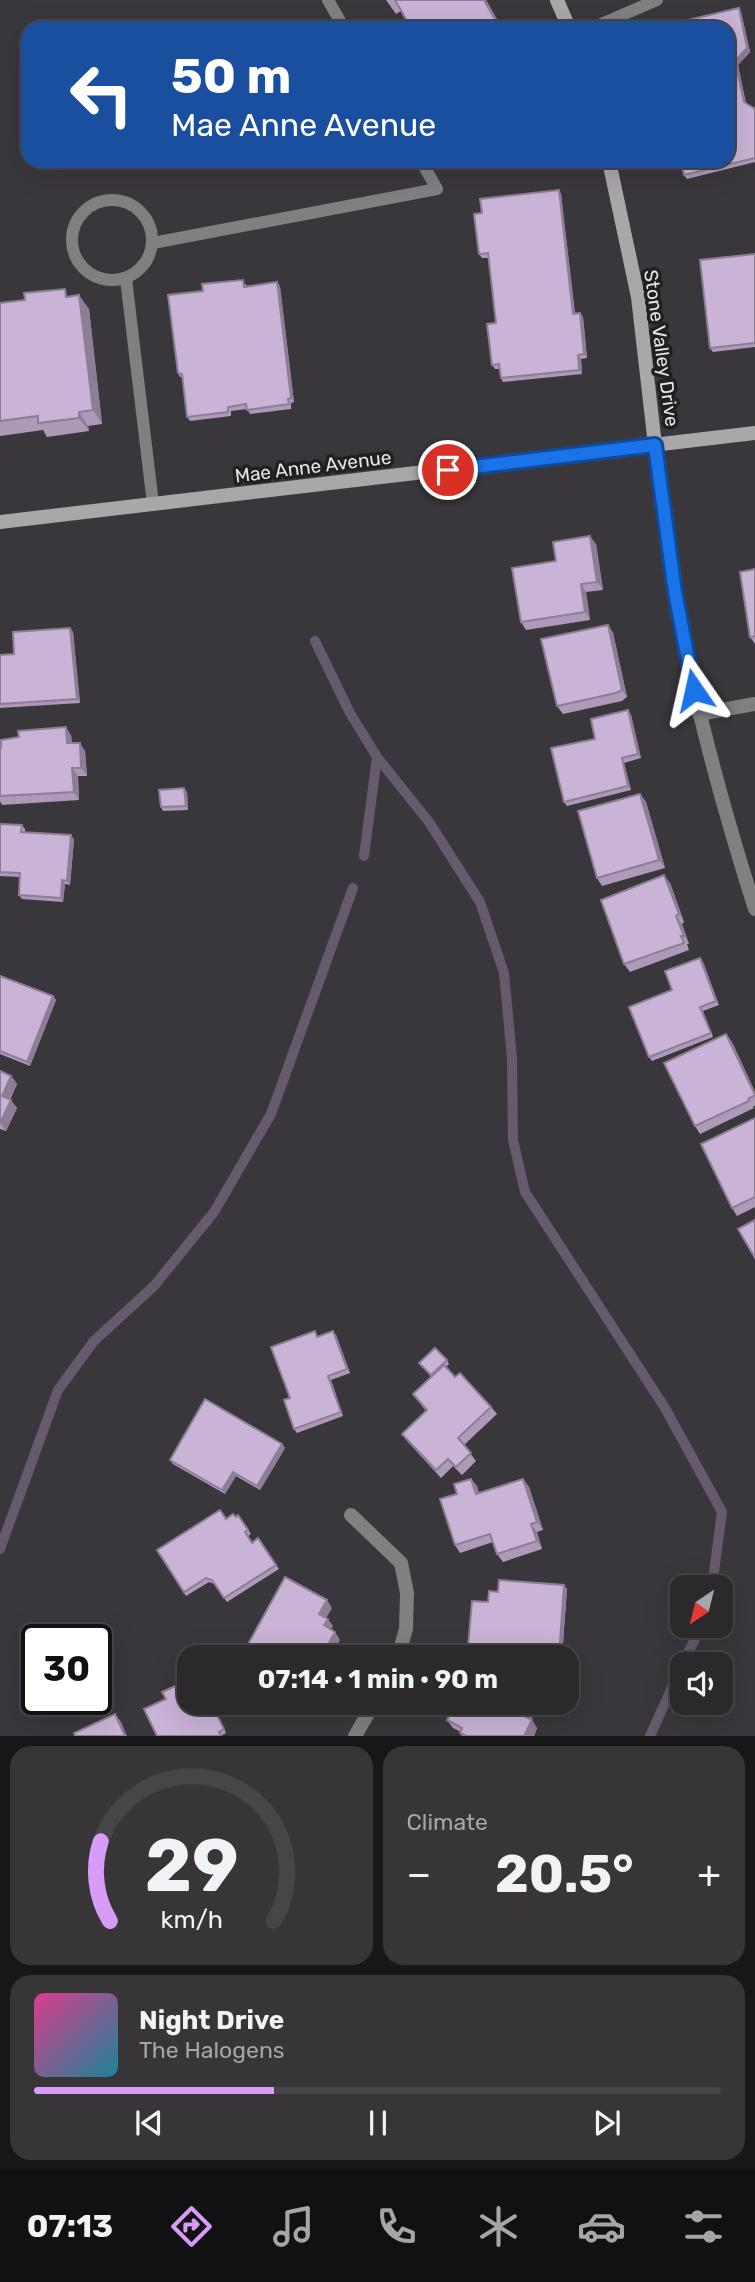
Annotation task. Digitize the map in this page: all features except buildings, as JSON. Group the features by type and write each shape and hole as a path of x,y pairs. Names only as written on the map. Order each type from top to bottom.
{"main road":[{"path":"557,0 566,21"},
{"name":"Stone Valley Drive","path":"610,168 638,297 655,445"},
{"name":"Mae Anne Avenue","path":"0,522 755,433"}],"street":[{"name":"Stone Valley Drive","path":"655,445 675,592 699,715 726,817 755,909"},
{"path":"699,715 755,704"},
{"path":"351,1515 401,1563 407,1593 406,1629 401,1645"},
{"path":"355,1736 367,1715"}],"lane":[{"path":"328,0 340,21"},
{"path":"608,21 657,0"},
{"path":"153,243 437,189 425,168"},
{"path":"123,201 136,207 146,217 152,230 153,243 151,254 137,273 126,279 113,281 99,279 87,272 78,262 72,249 72,235 80,216 96,203 123,201"},
{"path":"126,279 153,504"}],"waterway":[{"path":"315,641 350,713 377,757 364,856"},
{"path":"377,757 429,822 480,902 504,973 512,1058 513,1140 525,1192 665,1408 722,1512 714,1575"},
{"path":"0,1549 58,1390 94,1341 154,1286 214,1212 271,1114 353,888"},
{"path":"689,1652 695,1638"},
{"path":"650,1736 670,1692"}],"route":[{"path":"448,470 655,445 675,592 694,690"}]}
